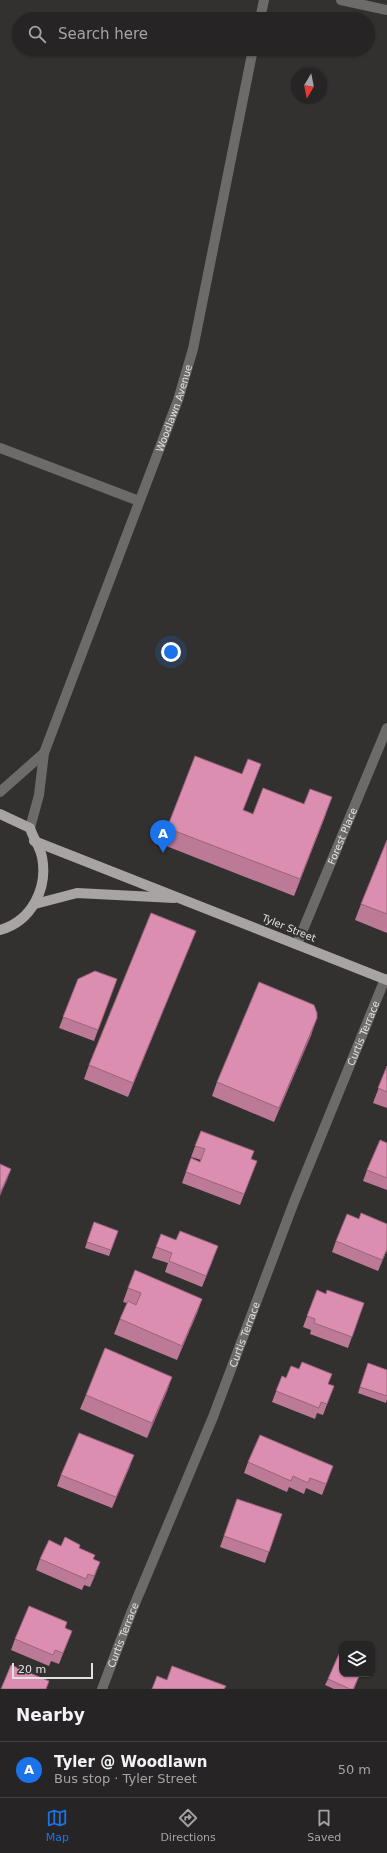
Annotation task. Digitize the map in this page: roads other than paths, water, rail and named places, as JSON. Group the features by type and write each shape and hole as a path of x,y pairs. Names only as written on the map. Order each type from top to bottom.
{"main road":[{"path":"0,814 30,828 41,855 44,872 42,889 35,904 22,919 3,929"},
{"name":"Tyler Street","path":"34,840 78,859 182,898 386,979"},
{"name":"Tyler Street","path":"35,904 77,894 182,898"}],"street":[{"path":"261,12 264,0"},
{"path":"341,0 387,10"},
{"name":"Woodlawn Avenue","path":"30,828 39,795 44,753 178,400 193,349 252,56"},
{"path":"0,448 139,501"},
{"name":"Forest Place","path":"297,944 387,728"},
{"name":"Woodlawn Avenue","path":"0,792 44,753"},
{"path":"0,938 3,929"},
{"name":"Curtis Terrace","path":"102,1689 131,1613 213,1417 294,1202 386,979"}],"place":[{"name":"Tyler @ Woodlawn","path":"163,853"}]}
